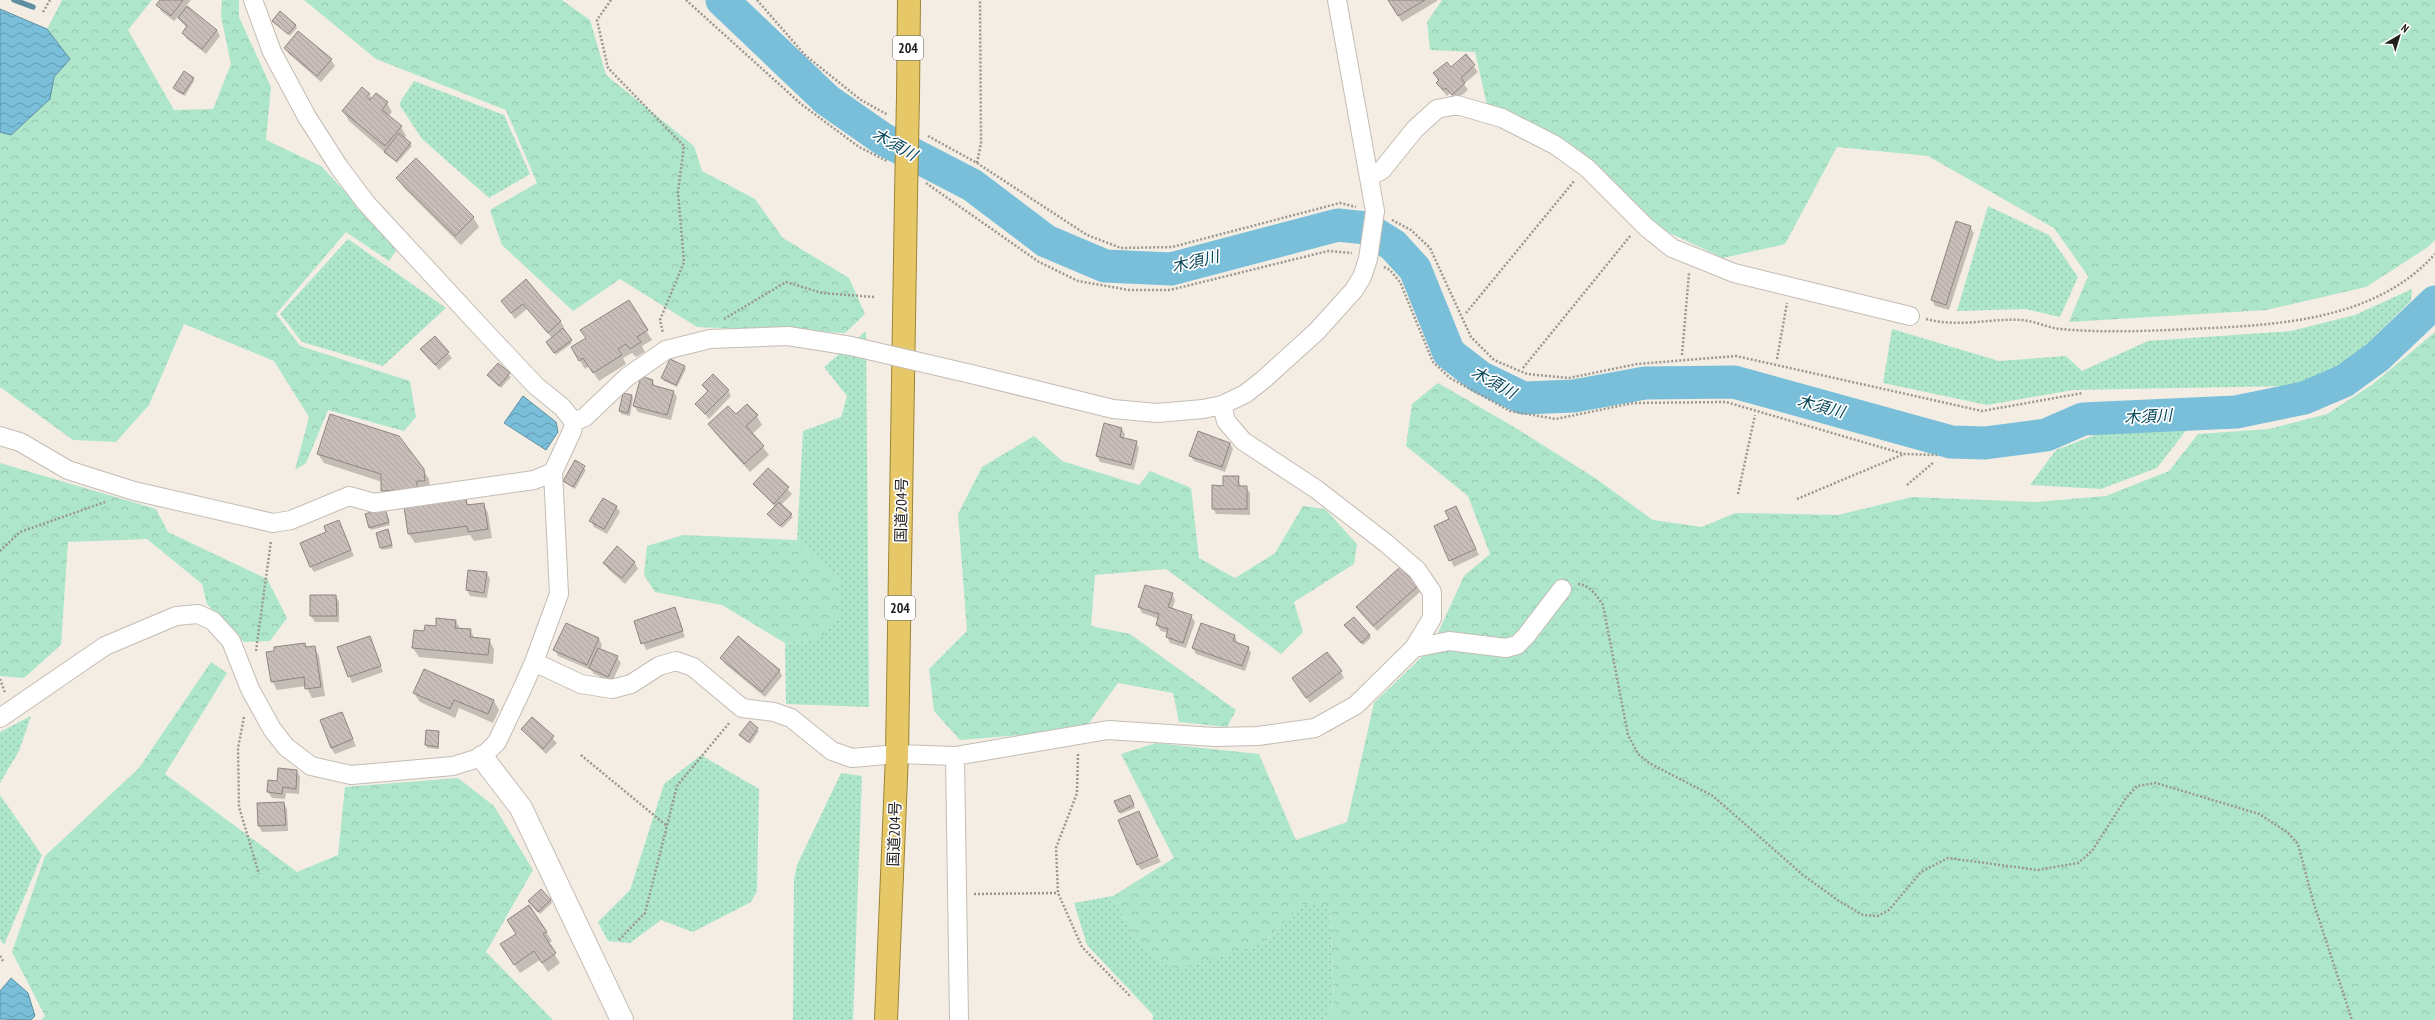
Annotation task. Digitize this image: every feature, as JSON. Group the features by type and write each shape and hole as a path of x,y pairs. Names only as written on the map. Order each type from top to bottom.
{"highway":[{"name":"国道204号","path":"886,1020 897,754 909,0"}],"street":[{"path":"253,0 272,52 307,117 348,179 366,203 536,386 562,407 574,422"},
{"path":"574,422 585,417 627,377 666,350 710,339 788,336 851,346 1113,408 1157,413 1222,405 1245,394 1263,380 1317,331 1354,290 1362,277 1368,260 1375,211 1337,0"},
{"path":"1369,177 1382,170 1415,129 1437,109 1457,105 1502,118 1555,145 1588,168 1646,227 1672,248 1734,273 1910,316"},
{"path":"534,662 581,684 612,689 631,684 659,666 676,661 693,668 742,708 774,712 791,718 832,751 852,758 897,754 955,756 1108,730 1258,736 1315,728 1356,705 1414,648 1432,618 1432,592 1417,570 1316,489 1243,440 1226,421 1222,405"},
{"path":"0,718 105,646 176,616 198,614 213,621 231,641 250,689 272,729 286,746 311,766 352,775 453,766 482,757 497,742 534,662 559,594 553,472 572,431 574,422"},
{"path":"0,436 20,442 68,470 134,491 273,523 292,520 348,496 374,503 534,480 553,472"},
{"path":"1414,648 1449,641 1506,648 1516,645 1526,636 1562,589"},
{"path":"955,756 959,1020"},
{"path":"482,757 521,808 622,1020"}],"path":[{"path":"43,12 50,0"},
{"path":"611,0 597,20 608,68 684,146 678,192 684,262 660,320 666,350"},
{"path":"686,0 801,104 859,147 892,164"},
{"path":"757,0 805,55 862,100 896,119"},
{"path":"977,163 981,143 980,0"},
{"path":"923,133 977,163 1087,235 1121,248 1172,247 1340,203 1375,211 1411,230 1430,248 1471,337 1494,360 1527,374 1569,378 1637,364 1736,356 1982,411 2083,393"},
{"path":"1466,313 1578,177"},
{"path":"924,182 1039,262 1078,281 1129,290 1170,290 1328,251 1346,251 1390,270 1400,282 1433,362 1450,378 1510,411 1556,418 1633,403 1726,402 1904,454 1937,455"},
{"path":"1523,368 1633,232"},
{"path":"1910,316 1946,324 2023,320 2059,329 2084,330 2139,331 2268,325 2334,313 2394,289 2420,271 2435,254"},
{"path":"1682,355 1690,267"},
{"path":"710,339 722,320 786,282 822,292 874,297"},
{"path":"1777,359 1788,299"},
{"path":"1738,494 1755,415"},
{"path":"1797,499 1904,454"},
{"path":"1907,485 1934,462"},
{"path":"0,551 20,532 134,491"},
{"path":"1562,589 1572,584 1584,584 1595,593 1603,605 1628,735 1638,754 1649,763 1714,796 1803,875 1839,901 1863,915 1878,916 1888,910 1921,872 1948,858 2038,870 2078,863 2092,850 2126,798 2137,786 2156,783 2259,814 2286,832 2298,844 2313,901 2352,1020"},
{"path":"619,940 645,913 678,786 742,708"},
{"path":"1079,735 1076,793 1056,848 1058,893 1082,947 1131,997"},
{"path":"581,755 667,826"},
{"path":"957,894 1058,893"},
{"path":"0,956 3,960"}],"green space":[{"path":"62,0 152,0 128,30 174,110 213,109 231,64 221,16 222,0 239,0 239,17 271,87 266,140 321,166 398,248 389,261 346,232 276,314 300,346 410,381 416,417 404,431 328,410 306,463 295,470 309,417 274,361 184,324 149,405 116,442 73,440 0,387 0,132 11,134 50,99 54,77 69,60 47,29"},
{"path":"304,0 562,0 590,20 606,75 694,146 702,171 755,199 783,238 849,278 865,314 845,333 697,327 620,279 573,311 502,245 490,210 537,183 506,110 376,59"},
{"path":"1442,0 2435,0 2435,240 2428,247 2366,287 2266,310 2069,322 2088,276 2054,228 1928,156 1837,147 1785,244 1723,258 1661,229 1587,158 1487,105 1475,52 1430,50 1427,22"},
{"path":"414,81 504,115 530,174 489,198 422,139 399,104"},
{"path":"1988,206 2049,235 2078,277 2060,317 2025,309 1957,311"},
{"path":"348,239 446,308 383,366 302,342 280,314"},
{"path":"2412,289 2411,301 2345,365 2292,386 2073,390 1987,405 1883,383 1892,329 1999,361 2066,356 2082,371 2148,341 2291,331 2355,315"},
{"path":"866,331 869,707 786,704 785,643 820,639 839,577 797,540 803,431 841,417 847,396 824,367"},
{"path":"2435,332 2435,1020 1323,1020 1334,1003 1330,907 1302,904 1263,944 1174,970 1141,948 1113,896 1174,858 1121,754 1156,743 1259,754 1296,840 1347,822 1374,703 1431,648 1464,576 1490,554 1468,496 1406,446 1412,404 1438,383 1514,427 1595,478 1653,520 1702,527 1735,513 1838,515 1912,497 2036,502 2106,496 2169,471 2198,434 2269,429 2327,414 2373,384"},
{"path":"2188,428 2157,468 2101,489 2030,485 2056,450 2111,429"},
{"path":"1034,436 1062,461 1139,485 1150,471 1191,488 1199,558 1235,578 1275,553 1303,506 1325,509 1357,544 1354,564 1294,602 1303,632 1281,654 1166,569 1095,575 1091,626 1130,634 1236,710 1227,727 1179,722 1173,693 1118,683 1084,730 960,740 934,711 929,669 967,631 958,514 982,467"},
{"path":"0,463 156,509 168,532 267,579 287,618 270,641 244,642 207,604 202,584 147,539 68,542 61,645 24,678 0,676"},
{"path":"683,535 797,540 839,577 841,613 820,639 785,643 722,605 655,592 644,575 647,546"},
{"path":"211,662 227,673 165,774 297,872 338,855 345,787 458,778 494,806 533,870 486,952 553,1020 41,1020 45,1016 12,952 45,856 139,768"},
{"path":"31,716 19,751 0,783 0,732"},
{"path":"701,755 759,789 757,891 751,902 693,932 661,920 630,943 608,941 598,922 630,890 664,784"},
{"path":"841,773 862,776 853,1020 793,1020 794,880 797,865"},
{"path":"0,795 42,855 4,945 0,939"},
{"path":"1113,896 1141,948 1263,944 1302,903 1330,907 1334,1003 1323,1020 1153,1020 1153,1015 1087,945 1074,903"}],"water":[{"path":"0,9 47,29 70,59 54,77 50,99 11,135 0,132"},
{"path":"523,396 556,422 558,432 546,450 504,423"},
{"path":"11,978 28,993 35,1016 31,1020 0,1019 0,991"}],"building":[{"path":"160,0 183,0 171,16 156,5"},
{"path":"1388,0 1425,0 1398,16"},
{"path":"187,6 217,30 202,49 182,33 187,26 178,18"},
{"path":"280,11 296,25 288,34 272,21"},
{"path":"298,31 332,59 317,76 284,48"},
{"path":"1466,54 1475,65 1461,78 1465,83 1452,95 1446,88 1443,90 1436,83 1439,80 1433,73 1447,62 1451,67"},
{"path":"184,71 194,78 183,94 173,88"},
{"path":"362,87 370,94 366,97 370,100 376,93 388,102 382,110 402,126 385,146 342,111"},
{"path":"399,133 411,143 396,161 384,152"},
{"path":"416,158 474,217 455,236 396,178"},
{"path":"1956,221 1971,226 1946,305 1931,300"},
{"path":"526,279 561,321 548,333 523,304 511,313 501,301"},
{"path":"629,300 648,330 637,337 641,342 630,349 626,344 618,349 622,355 593,373 583,358 579,361 571,347 586,338 580,330"},
{"path":"563,328 572,340 554,353 546,342"},
{"path":"435,336 449,352 435,365 420,349"},
{"path":"670,359 685,366 676,385 661,378"},
{"path":"498,363 510,373 499,386 487,375"},
{"path":"713,374 729,390 705,414 695,404 708,391 702,385"},
{"path":"641,376 653,380 652,385 674,391 667,415 633,406"},
{"path":"623,393 632,395 628,413 619,411"},
{"path":"747,404 758,415 746,426 764,446 744,464 708,424 728,406 736,414"},
{"path":"330,414 399,436 424,469 425,481 417,481 417,489 381,491 381,474 317,454"},
{"path":"1104,423 1122,428 1120,437 1137,441 1131,465 1096,456"},
{"path":"1198,431 1230,443 1222,467 1189,456"},
{"path":"575,460 585,466 573,487 563,481"},
{"path":"768,468 789,487 774,504 753,484"},
{"path":"1223,476 1239,476 1238,486 1247,486 1247,509 1212,509 1212,485 1223,486"},
{"path":"466,498 467,505 484,503 488,529 468,532 467,526 408,534 404,507"},
{"path":"603,498 617,506 604,529 589,521"},
{"path":"779,502 792,514 780,526 767,514"},
{"path":"1456,506 1476,549 1449,561 1434,526 1449,519 1445,511"},
{"path":"385,508 389,522 369,528 365,514"},
{"path":"339,520 351,550 310,567 300,543 326,532 324,526"},
{"path":"388,529 392,545 380,548 376,533"},
{"path":"617,546 635,562 622,578 603,563"},
{"path":"1400,567 1418,586 1373,626 1356,607"},
{"path":"468,570 487,572 484,593 466,590"},
{"path":"1145,585 1173,593 1168,607 1192,615 1183,643 1166,637 1168,629 1156,625 1159,614 1138,607"},
{"path":"310,595 336,595 337,616 310,616"},
{"path":"675,607 683,631 641,644 634,621"},
{"path":"1354,617 1370,635 1361,643 1344,625"},
{"path":"436,618 456,620 455,628 471,629 470,637 490,639 488,655 412,648 414,630 424,631 425,625 436,626"},
{"path":"566,623 599,638 587,665 553,650"},
{"path":"1201,623 1235,635 1233,641 1249,647 1242,666 1192,648"},
{"path":"370,636 381,666 348,677 337,647"},
{"path":"738,636 780,670 762,692 720,658"},
{"path":"305,643 306,647 315,646 321,687 305,689 304,677 271,682 266,652 274,651 274,647"},
{"path":"598,648 618,656 608,677 589,668"},
{"path":"1327,652 1342,671 1306,698 1292,678"},
{"path":"424,669 494,700 488,714 454,700 450,709 413,693"},
{"path":"342,712 353,739 331,748 320,720"},
{"path":"532,717 554,736 543,749 521,729"},
{"path":"750,721 758,728 748,742 739,735"},
{"path":"426,730 439,731 438,747 425,745"},
{"path":"278,768 297,770 296,789 283,787 282,794 267,792 268,780 277,781"},
{"path":"1130,795 1134,805 1119,812 1114,801"},
{"path":"284,802 286,825 258,826 257,803"},
{"path":"1139,811 1158,856 1137,865 1118,820"},
{"path":"541,889 551,900 538,912 528,901"},
{"path":"529,905 547,932 543,934 556,953 542,963 534,951 514,965 500,944 516,934 507,920"}],"waterway":[{"path":"14,0 33,7"},
{"name":"木須川","path":"722,0 827,100 883,139 972,185 1046,241 1105,266 1171,269 1338,225 1366,228 1393,245 1415,269 1449,353 1480,377 1523,398 1574,396 1645,383 1734,382 1951,442 1985,443 2046,435 2083,419 2236,412 2304,398 2344,381 2377,357 2435,302"}]}
